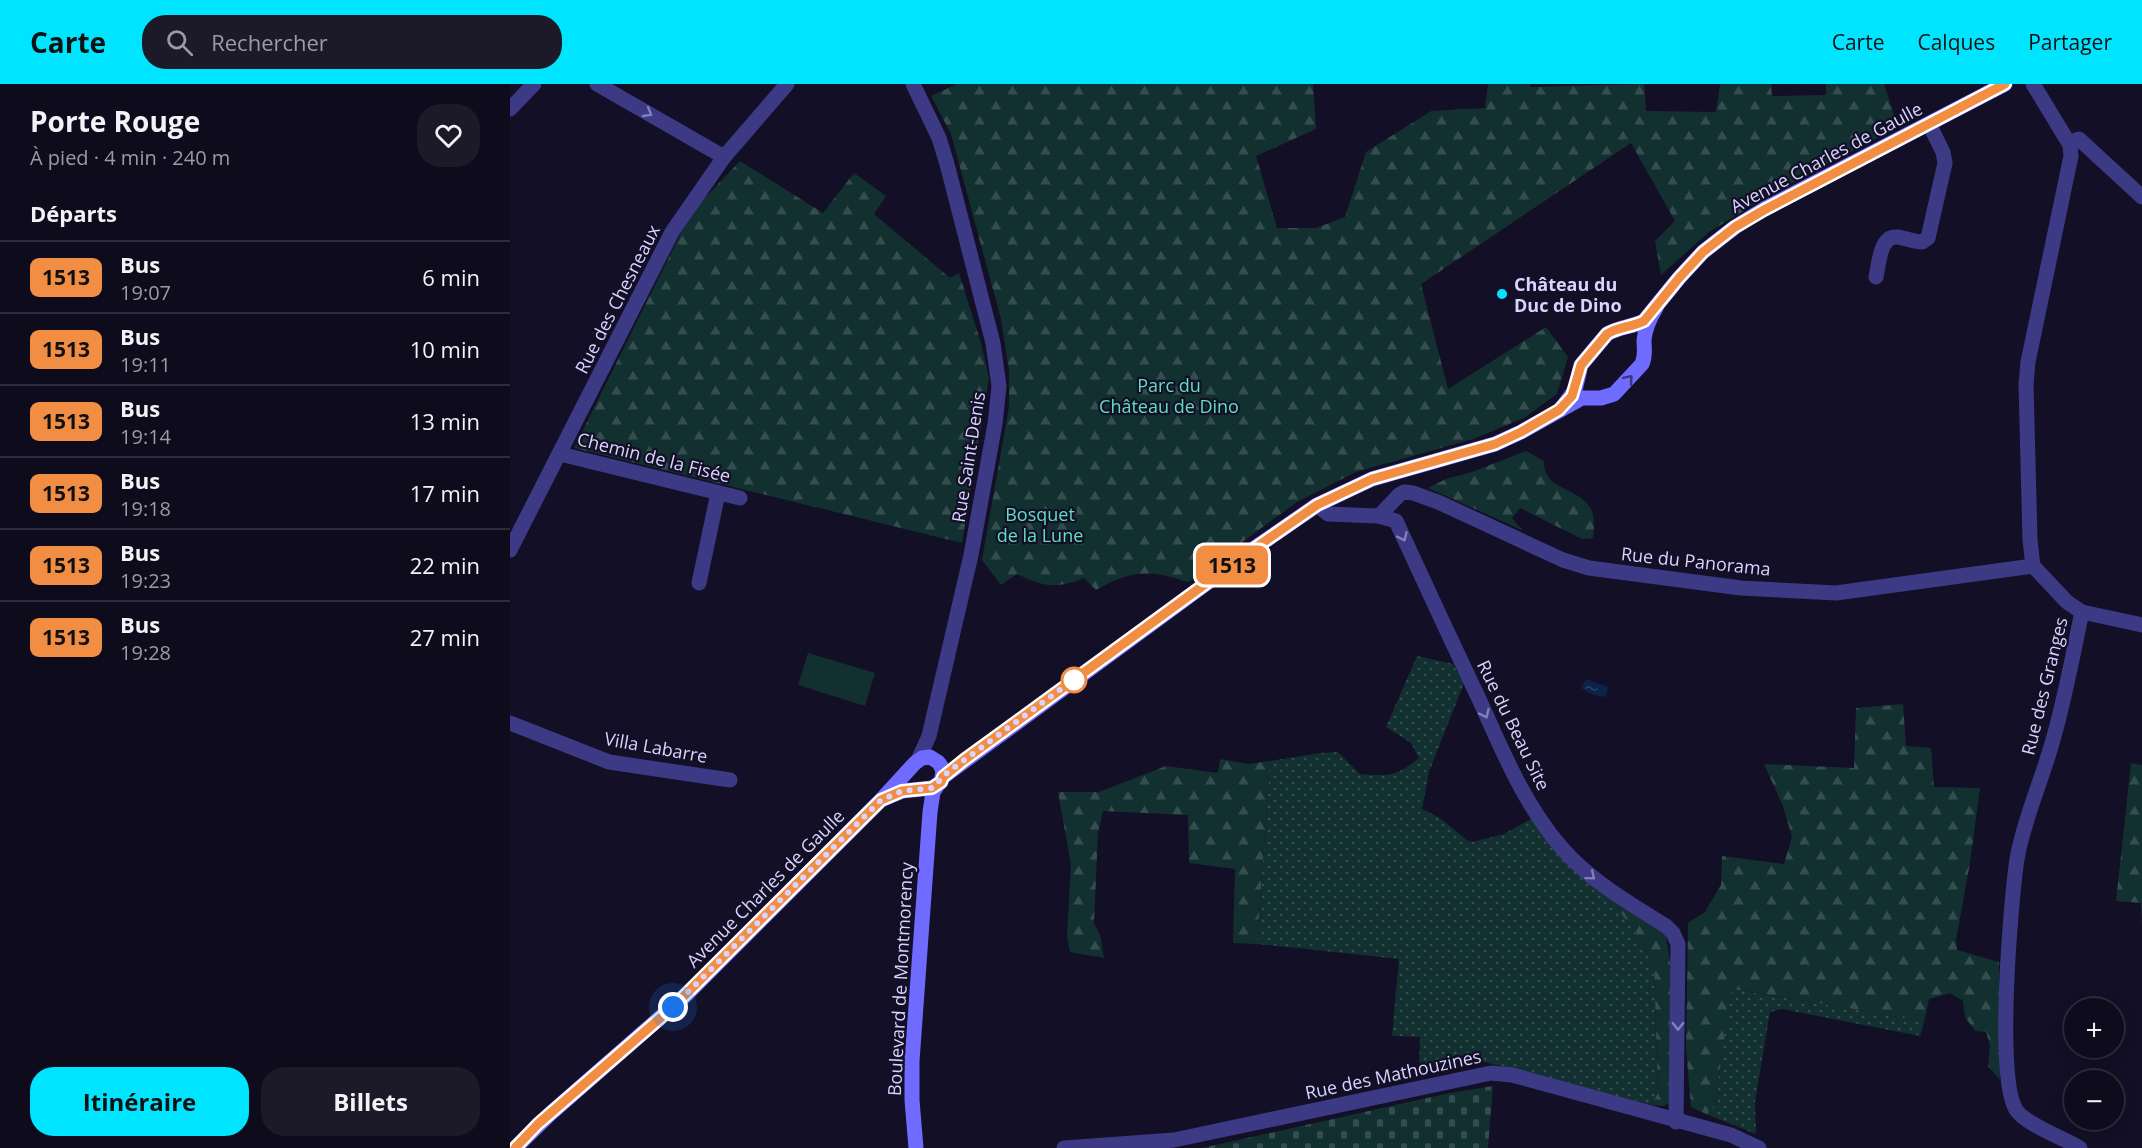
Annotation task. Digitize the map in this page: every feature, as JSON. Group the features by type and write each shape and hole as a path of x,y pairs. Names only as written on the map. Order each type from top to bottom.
{"main road":[{"name":"Avenue Charles de Gaulle","path":"1559,410 1572,396 1583,361 1607,334 1644,321 1697,259 1735,227 2005,84"},
{"name":"Avenue Charles de Gaulle","path":"881,800 896,793 931,785 1317,505 1381,477 1495,444 1582,398 1607,397 1619,390 1642,364 1646,352 1644,343 1647,324 1656,308"},
{"path":"1625,328 1640,334 1644,343"},
{"path":"1579,370 1584,391 1594,397"},
{"path":"936,760 941,766 931,785 917,786 912,778 915,763 926,757 952,763 964,760"},
{"name":"Avenue Charles de Gaulle","path":"515,1148 538,1124 680,1000 881,800 915,763"},
{"name":"Boulevard de Montmorency","path":"916,1148 912,1061 933,792 931,785"}],"street":[{"path":"510,109 534,84"},
{"path":"597,84 724,157"},
{"name":"Rue des Chesneaux","path":"510,550 672,232 724,157 787,84"},
{"name":"Rue Saint-Denis","path":"913,84 935,129 944,155 993,343 999,386 995,424 971,555 929,736 915,763"},
{"path":"2033,84 2071,150 2070,167 2028,362 2026,384 2028,509 2033,566"},
{"path":"1876,277 1884,242 1889,238 1922,242 1928,238 1945,163 1943,152 1929,123"},
{"path":"2069,143 2079,139 2142,197"},
{"name":"Chemin de la Fisée","path":"560,454 740,498"},
{"name":"Rue du Panorama","path":"1379,516 1399,495 1404,492 1413,493 1438,502 1563,560 1589,568 1741,588 1836,592 2033,566"},
{"path":"699,583 718,493"},
{"path":"1317,505 1328,514 1379,516"},
{"name":"Rue du Beau Site","path":"1379,516 1396,521 1513,774 1549,831 1560,846 1602,885 1666,926 1673,933 1678,944 1679,986 1676,1122"},
{"name":"Rue des Granges","path":"2033,566 2067,602 2082,612 2060,716 2018,858 2009,960 2005,1051 2007,1079 2017,1112 2027,1120 2080,1148"},
{"path":"2082,612 2142,625"},
{"name":"Villa Labarre","path":"510,723 609,762 730,780"},
{"name":"Rue Saint-Denis","path":"929,736 936,760"},
{"name":"Rue des Mathouzines","path":"1064,1148 1174,1140 1491,1073 1512,1075 1676,1122 1731,1135 1759,1148"}],"green space":[{"path":"957,84 1313,84 1316,129 1256,156 1277,228 1316,228 1345,217 1366,152 1431,111 1485,108 1488,84 1530,84 1531,87 1644,84 1646,111 1716,112 1720,84 1771,84 1772,96 1826,95 1826,84 1884,84 1898,127 1768,196 1709,232 1661,275 1655,241 1675,221 1631,143 1421,284 1448,389 1546,327 1568,357 1557,394 1524,418 1473,439 1356,472 1297,502 1188,582 1162,575 1140,574 1119,578 1096,590 1084,578 1066,584 1050,585 1035,582 1017,574 1001,585 982,560 1009,407 1009,371 1001,319 951,134 931,96"},
{"path":"740,161 823,213 854,173 886,196 874,214 950,278 959,273 981,343 989,378 962,543 574,448 681,233 702,201"},
{"path":"1526,451 1544,461 1549,478 1586,502 1593,516 1593,538 1582,539 1520,508 1512,518 1522,530 1428,488 1446,479 1472,472"},
{"path":"808,653 875,673 865,706 798,685"},
{"path":"1417,656 1453,664 1464,683 1429,772 1422,809 1440,818 1472,842 1504,834 1538,815 1615,900 1622,915 1638,936 1654,969 1658,1093 1651,1105 1477,1060 1419,1070 1420,1037 1392,1036 1399,959 1257,944 1270,761 1338,752 1360,774 1378,775 1398,772 1411,764 1419,758 1411,743 1386,727"},
{"path":"1903,704 1906,746 1931,748 1934,787 1980,788 1970,863 1956,940 1957,950 1999,962 2000,1080 1988,1066 1990,1045 1986,1032 1975,1031 1965,1017 1963,1001 1950,993 1929,999 1924,1022 1732,989 1716,1104 1706,1114 1691,1107 1686,1048 1688,923 1705,912 1721,885 1722,856 1784,864 1792,837 1783,806 1764,764 1854,768 1856,708"},
{"path":"1220,759 1249,764 1270,761 1257,944 1233,943 1235,869 1189,863 1188,815 1103,811 1098,833 1094,923 1100,935 1104,958 1070,952 1067,936 1071,865 1058,792 1099,792 1166,766 1218,773"},
{"path":"2131,763 2142,765 2142,927 2141,903 2116,901"},
{"path":"1615,900 1657,924 1666,936 1670,962 1670,1102 1664,1106 1651,1105 1658,1093 1654,969 1638,936 1622,915"},
{"path":"1731,989 1924,1022 1920,1036 1782,1009 1770,1012 1755,1102 1756,1134 1706,1114 1716,1104"},
{"path":"1493,1086 1488,1148 1202,1148 1445,1094"}],"water":[{"path":"1586,679 1608,687 1606,697 1594,695 1581,688"}],"bus line":[{"name":"1513","path":"515,1148 538,1124 673,1007 881,800 900,791 937,786 943,777 964,760 1317,505 1372,479 1495,444 1559,410 1575,390 1583,361 1607,334 1644,321 1703,252 1735,227 1748,218 2005,84"}],"place":[{"name":"Château du Duc de Dino","path":"1502,294"}],"route":[{"path":"673,1007 881,800 900,791 937,786 948,772 1076,678 1074,680"}],"park label":[{"name":"Parc du Château de Dino","path":"1169,395"},
{"name":"Bosquet de la Lune","path":"1040,524"}]}
